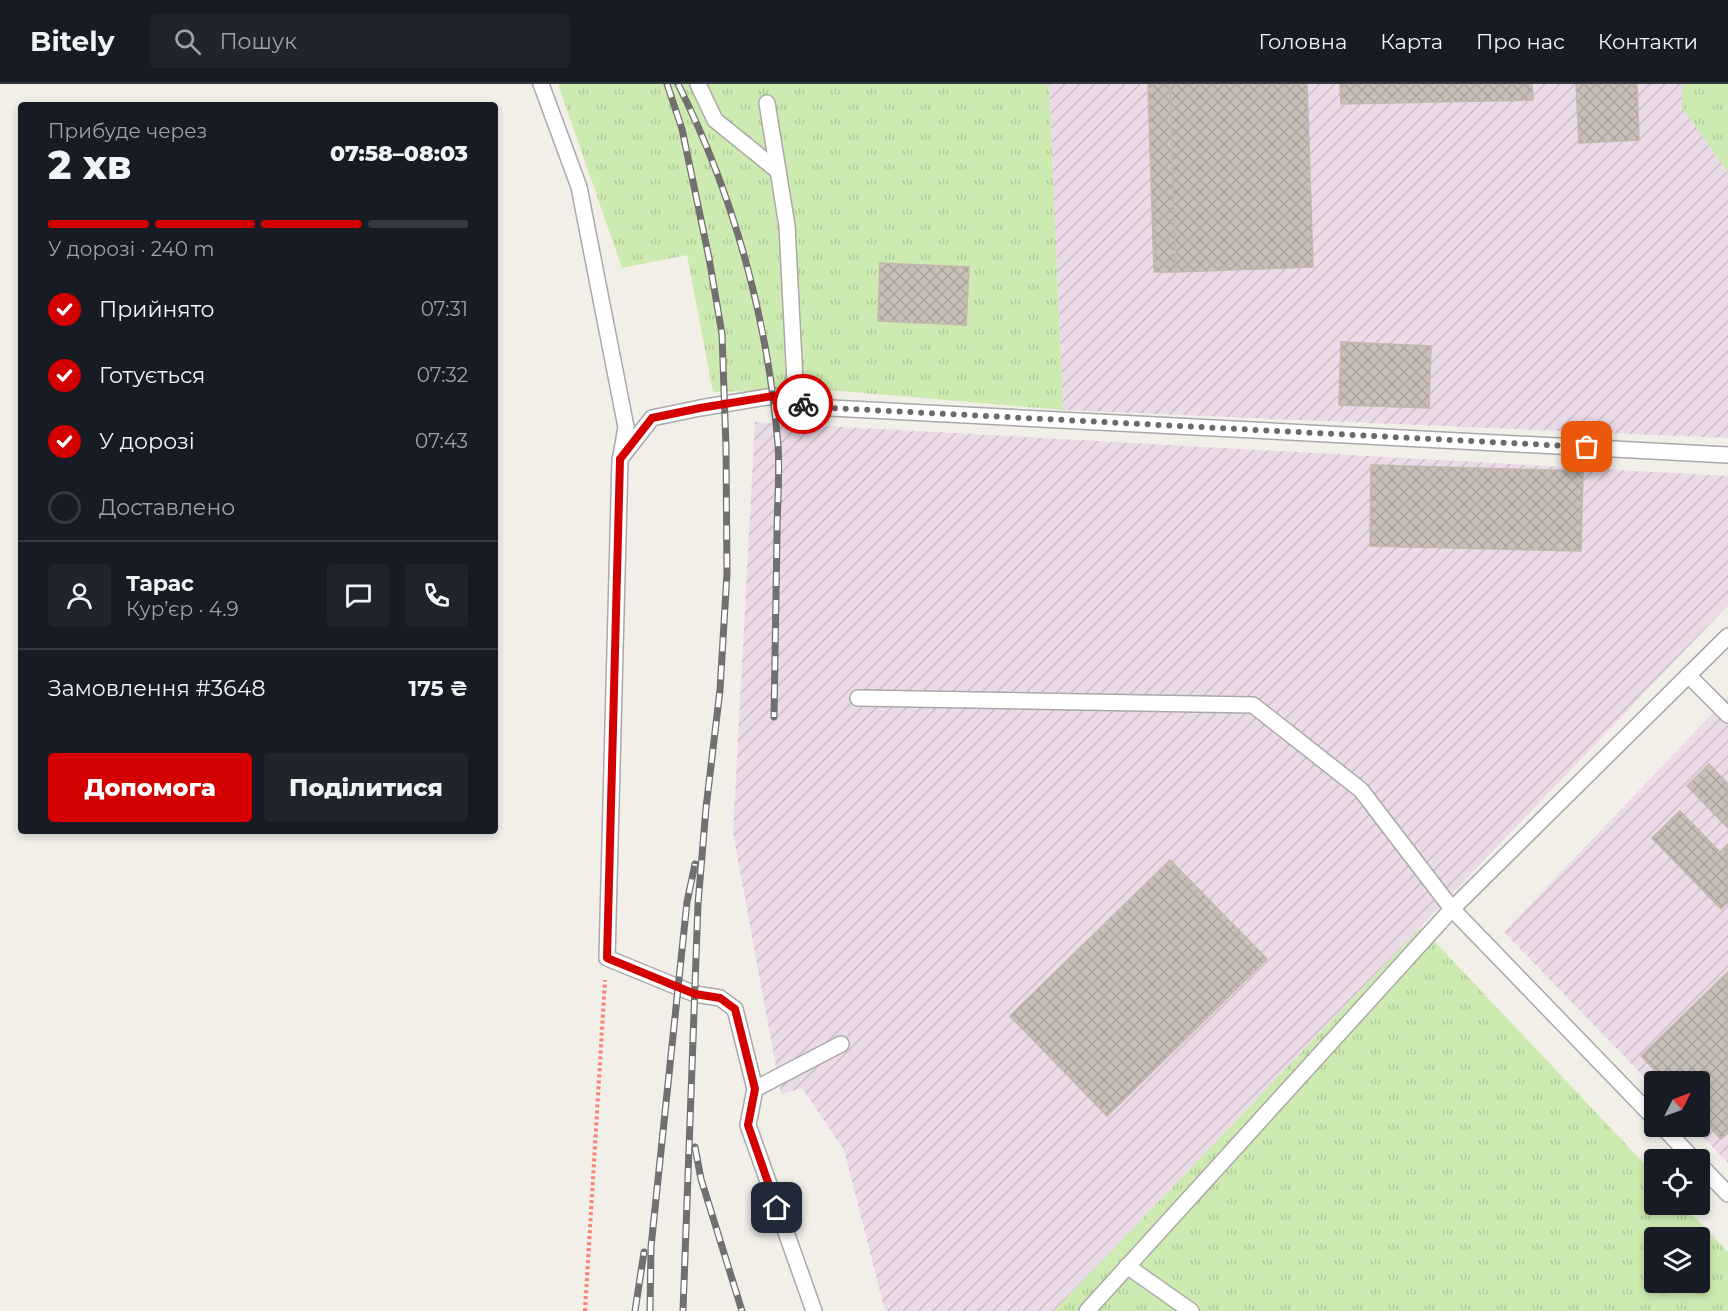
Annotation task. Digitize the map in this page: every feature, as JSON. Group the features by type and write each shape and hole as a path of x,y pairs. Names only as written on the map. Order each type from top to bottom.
{"lane":[{"path":"541,84 579,188 626,427 620,459 607,958 695,994 720,998 735,1009 755,1089 748,1125 814,1311"},
{"path":"698,84 715,120 778,171"},
{"path":"767,103 787,226 796,402"},
{"path":"620,459 652,418 773,396 812,407 1728,454"},
{"path":"1087,1311 1452,909 1728,636"},
{"path":"1688,675 1728,715"},
{"path":"858,698 1253,705 1361,790 1452,909 1644,1108"},
{"path":"755,1089 841,1044"},
{"path":"1672,1137 1684,1149"},
{"path":"1710,1175 1728,1194"},
{"path":"1127,1266 1191,1311"}],"path":[{"path":"585,1311 607,958"}],"shaded area":[{"path":"1049,84 1682,84 1683,108 1728,172 1728,438 1063,410"},
{"path":"755,422 1728,476 1728,605 1054,1311 885,1311 844,1150 802,1088 781,1094 733,833"},
{"path":"1728,697 1728,1163 1703,1137 1710,1137 1710,1071 1644,1071 1644,1077 1504,932"}],"green space":[{"path":"558,84 1049,84 1063,410 817,389 713,392 687,255 622,268"},
{"path":"1682,84 1728,84 1728,172 1682,108"},
{"path":"1421,927 1644,1163 1644,1215 1693,1215 1704,1227 1644,1227 1644,1293 1710,1293 1710,1233 1728,1252 1728,1311 1054,1311"}],"building":[{"path":"1148,84 1170,84 1176,272 1154,272"},
{"path":"1170,84 1307,84 1313,267 1176,272"},
{"path":"1340,84 1532,84 1533,100 1341,104"},
{"path":"1576,84 1637,84 1639,140 1579,143"},
{"path":"880,263 969,267 966,325 878,321"},
{"path":"1341,342 1431,346 1429,408 1339,405"},
{"path":"1371,465 1583,471 1581,551 1370,546"},
{"path":"1709,764 1728,784 1728,828 1687,786"},
{"path":"1680,811 1720,852 1728,844 1728,904 1721,909 1652,838"},
{"path":"1170,860 1267,959 1107,1116 1010,1016"},
{"path":"1728,972 1728,1133 1721,1139 1710,1127 1710,1071 1655,1071 1641,1056"}],"railway":[{"path":"667,84 682,129 722,334 726,447 727,573 720,690 706,808 698,904 683,1311"},
{"path":"678,84 716,170 732,214 757,305 773,398 779,468 774,717"},
{"path":"650,1311 651,1247 687,902 695,864"},
{"path":"695,1147 701,1179 742,1311"},
{"path":"635,1311 644,1252"}],"way so far":[{"path":"803,404 812,407 1587,447"}],"route":[{"path":"777,1208 748,1125 755,1089 735,1009 720,998 695,994 607,958 620,459 652,418 773,396 803,404"}]}
